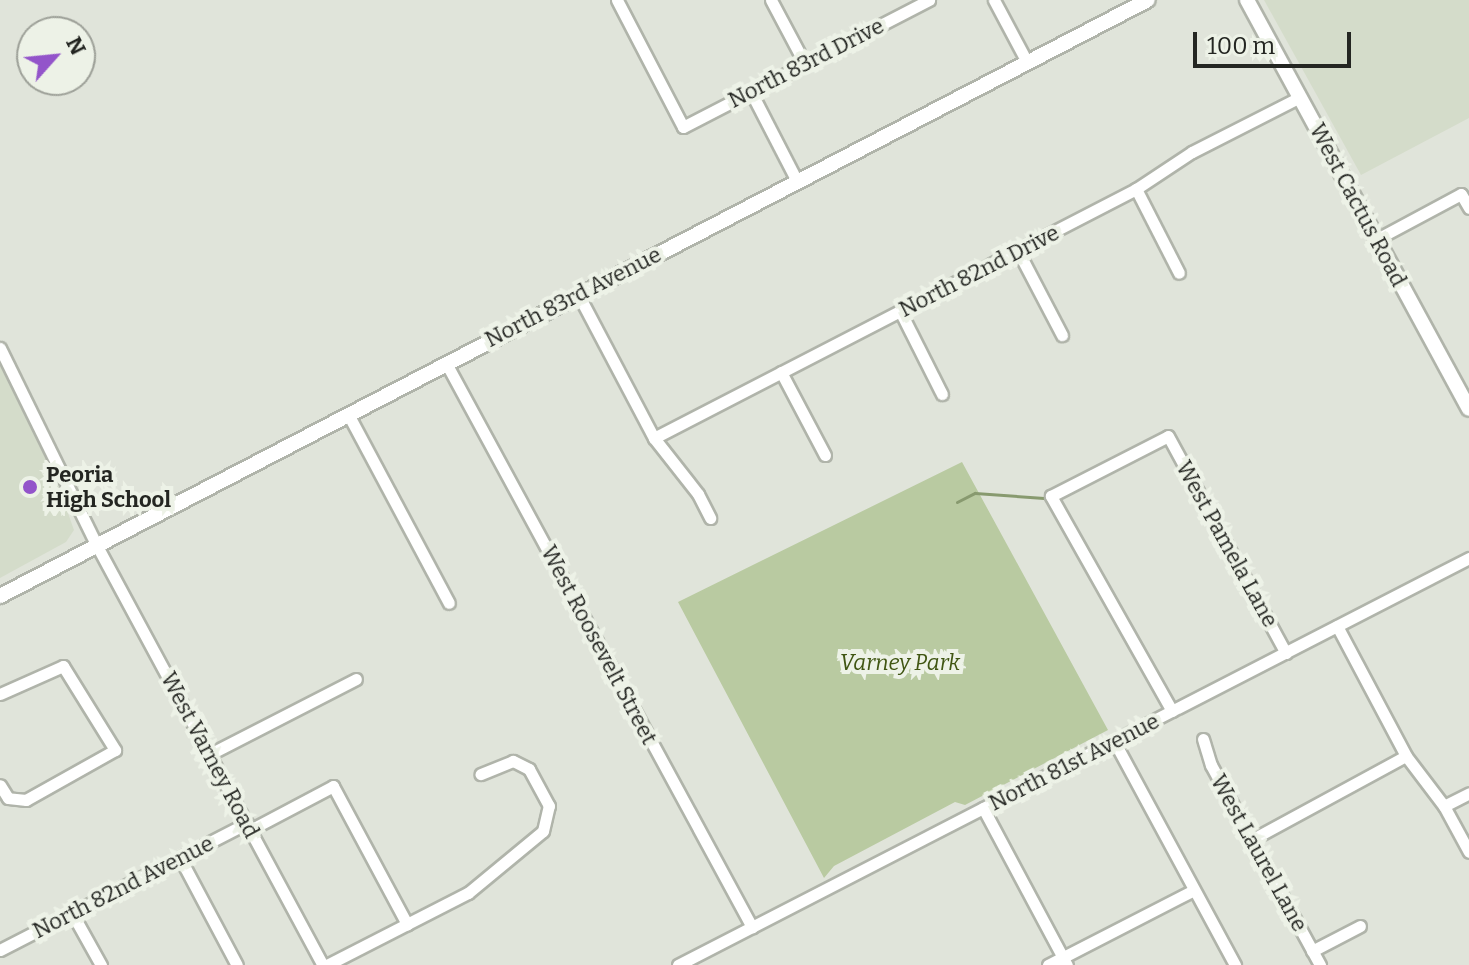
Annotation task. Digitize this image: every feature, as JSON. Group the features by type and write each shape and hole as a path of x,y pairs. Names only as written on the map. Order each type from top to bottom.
{"main road":[{"name":"North 83rd Avenue","path":"0,596 1148,0"},
{"name":"West Cactus Road","path":"1247,0 1469,409"}],"street":[{"name":"North 83rd Drive","path":"617,0 683,127 927,1"},
{"path":"771,0 805,64"},
{"path":"994,0 1027,62"},
{"path":"751,92 797,181"},
{"name":"North 82nd Drive","path":"654,438 1136,189 1192,152 1300,97"},
{"path":"1136,189 1179,273"},
{"path":"1377,239 1461,194 1469,208"},
{"path":"1018,251 1062,335"},
{"path":"578,294 654,438 698,494 710,518"},
{"path":"900,311 942,394"},
{"name":"West Varney Road","path":"0,348 96,544 325,965"},
{"name":"West Roosevelt Street","path":"446,363 752,927"},
{"path":"781,372 825,455"},
{"path":"348,414 449,603"},
{"name":"West Pamela Lane","path":"1172,711 1051,496 1168,436 1286,653"},
{"name":"North 81st Avenue","path":"678,965 1469,558"},
{"path":"1337,626 1406,756 1444,806 1469,852"},
{"path":"0,694 63,666 115,750 17,802 0,785"},
{"path":"210,754 356,679"},
{"name":"West Laurel Lane","path":"1203,739 1211,765 1320,965"},
{"path":"1114,741 1235,965"},
{"path":"1251,840 1406,756"},
{"path":"325,965 481,884 534,841 549,820 549,806 535,777 522,763 503,764 481,774"},
{"name":"North 82nd Avenue","path":"0,950 180,858 333,786 407,924"},
{"path":"1444,806 1469,793"},
{"path":"983,808 1065,961"},
{"path":"180,858 237,965"},
{"path":"1048,965 1065,961 1194,890"},
{"path":"72,913 101,965"},
{"path":"1312,951 1360,926"}],"shaded area":[{"path":"1264,0 1469,0 1469,118 1361,175"},
{"name":"Peoria High School","path":"0,366 48,457 74,530 66,542 0,578"}],"green space":[{"name":"Varney Park","path":"962,462 1108,730 965,805 955,802 834,866 824,878 678,602"}],"waterway":[{"path":"957,502 975,493 1044,498"}],"place":[{"name":"Peoria High School","path":"30,487"}]}
